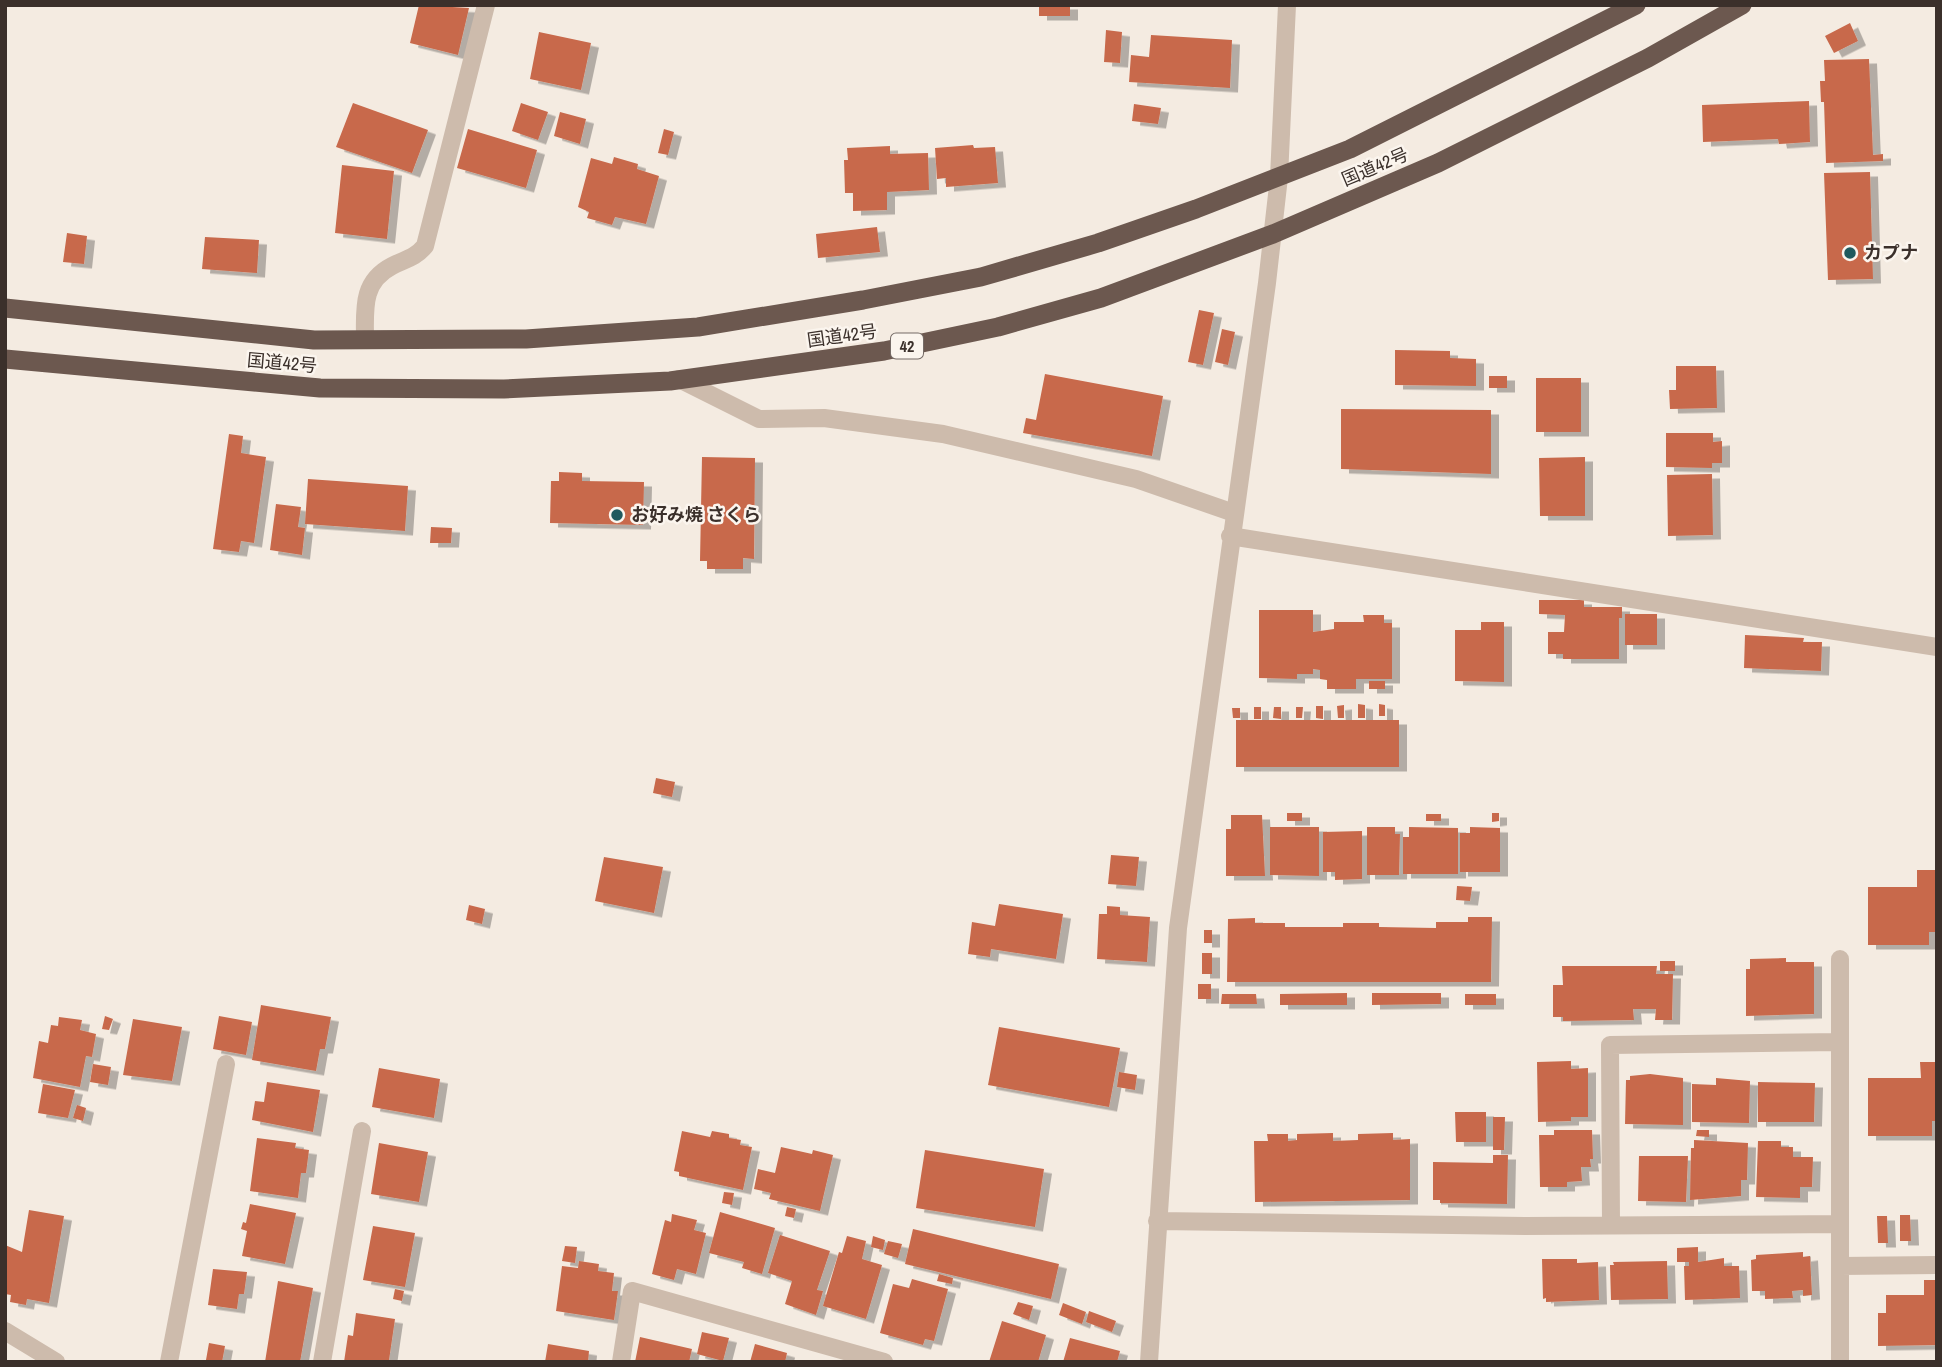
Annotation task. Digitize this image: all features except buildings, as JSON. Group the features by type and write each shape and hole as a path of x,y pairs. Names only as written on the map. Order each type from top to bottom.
{"highway":[{"name":"国道42号","path":"5,308 314,340 526,339 685,328 863,300 981,277 1098,243 1279,177 1395,128 1636,5"},
{"name":"国道42号","path":"5,359 320,388 504,389 679,379 884,351 998,327 1101,298 1273,234 1438,163 1647,58 1742,5"}],"street":[{"path":"365,339 365,295 377,276 393,265 415,257 425,246 486,5"},
{"path":"1149,1362 1178,928 1273,234 1279,177 1287,5"},
{"path":"679,379 759,419 824,418 943,434 1136,479 1234,513"},
{"path":"1230,536 1937,647"},
{"path":"1840,959 1840,1362"},
{"path":"1611,1225 1610,1045 1840,1042"},
{"path":"169,1362 226,1064"},
{"path":"322,1362 362,1131"},
{"path":"1157,1221 1840,1224"},
{"path":"1840,1266 1937,1265"},
{"path":"621,1362 632,1291 884,1362"},
{"path":"5,1331 56,1362"}],"place":[{"name":"カプナ","path":"1850,253"},
{"name":"お好み焼 さくら","path":"617,515"}]}
